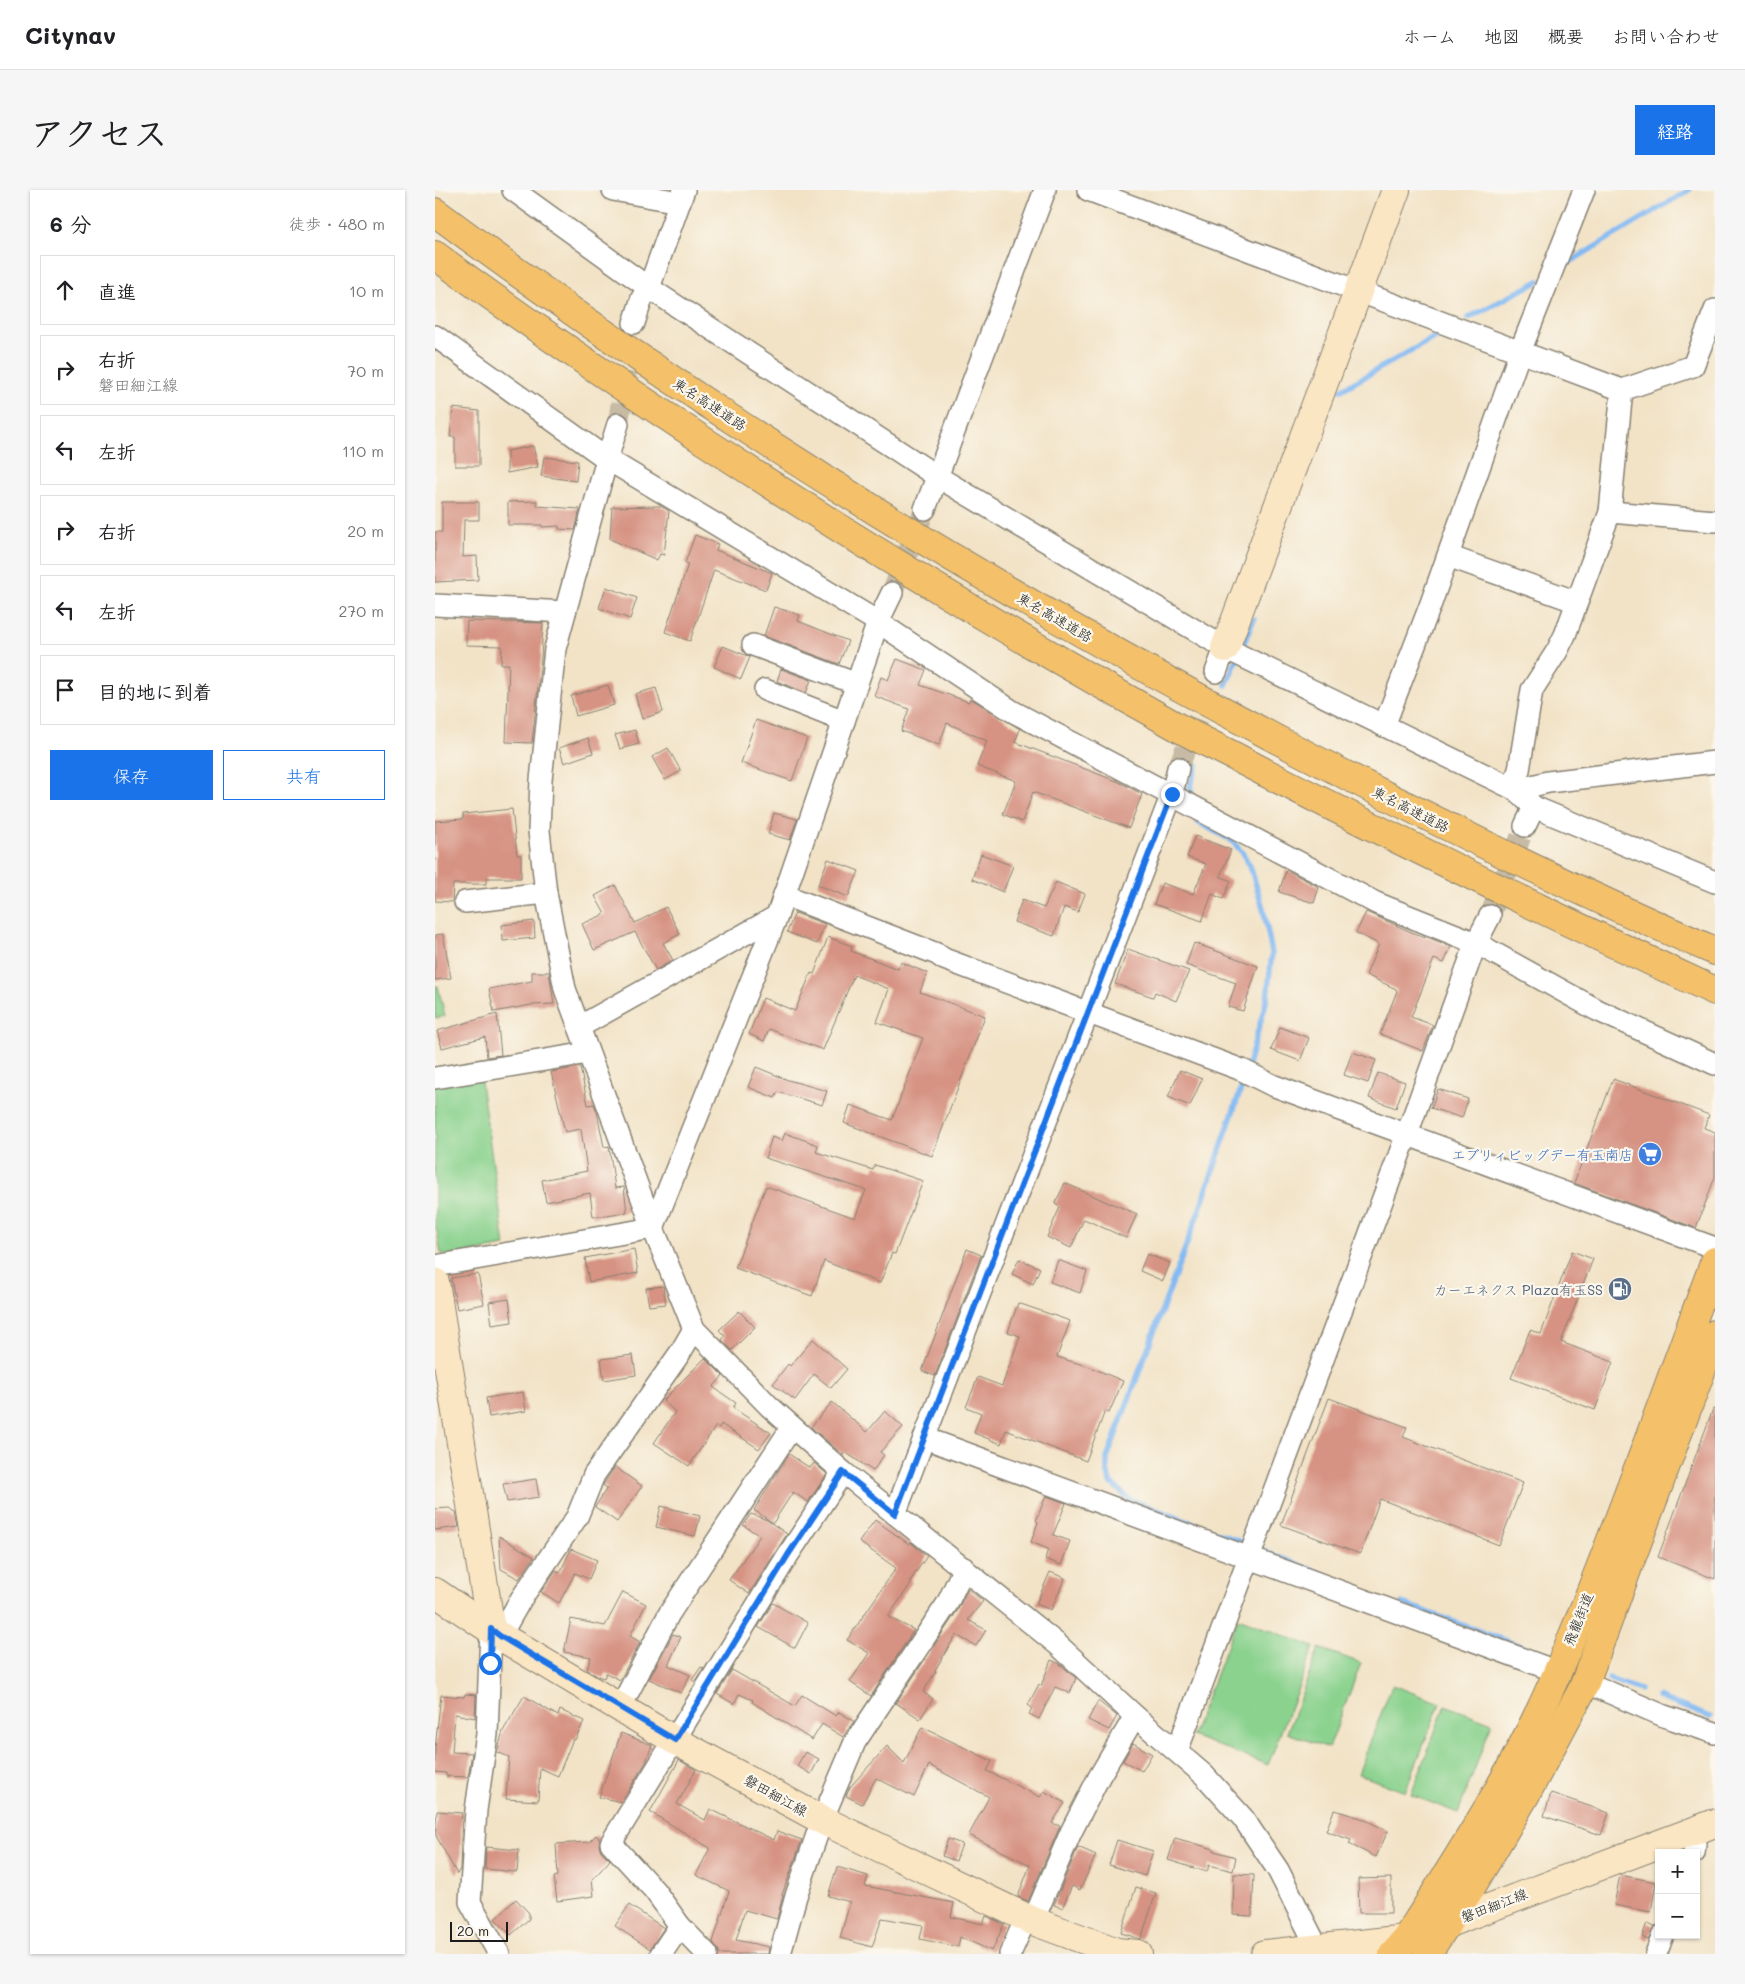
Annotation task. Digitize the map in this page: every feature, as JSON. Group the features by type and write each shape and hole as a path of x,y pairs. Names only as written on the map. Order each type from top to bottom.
{"highway":[{"name":"東名高速道路","path":"435,212 521,277 804,466 1077,630 1208,704 1439,824 1627,914 1715,952"},
{"path":"435,255 517,315 777,489 1060,660 1185,731 1391,836 1715,990"},
{"name":"飛龍街道","path":"1409,1949 1520,1748 1561,1664 1715,1261"},
{"name":"飛龍街道","path":"1450,1922 1525,1796 1588,1674 1627,1565 1715,1334"}],"main road":[{"path":"1223,656 1396,190"},
{"path":"435,1282 496,1633"},
{"name":"磐田細江線","path":"435,1592 496,1633 620,1708 821,1820 1029,1919 1124,1953"},
{"name":"磐田細江線","path":"1265,1954 1318,1949 1409,1949 1450,1922 1692,1842 1715,1823"},
{"path":"1437,1954 1450,1922"}],"street":[{"path":"513,190 649,288 938,477 1223,656 1251,661 1514,789 1529,817 1715,882"},
{"path":"613,190 681,196 649,288 633,323"},
{"path":"925,509 1045,190"},
{"path":"1088,190 1622,390 1693,366 1715,310"},
{"path":"1384,726 1448,556 1521,352 1584,190"},
{"path":"435,336 607,459 878,622 1012,711 1376,903 1476,943 1597,1010 1715,1064"},
{"path":"1514,789 1519,770 1531,690 1557,651 1610,512 1622,390"},
{"path":"618,424 555,649 541,780 539,831 547,893 565,989 653,1228 694,1329 769,1406 843,1472 1057,1644 1135,1716 1204,1775 1243,1818 1278,1870 1318,1949"},
{"path":"1610,512 1715,522"},
{"path":"1448,556 1577,602"},
{"path":"653,1228 777,916 878,622 892,593"},
{"path":"435,605 565,612"},
{"path":"753,645 857,684"},
{"path":"765,690 844,721"},
{"path":"1514,789 1548,782 1715,762"},
{"path":"895,1514 1088,1014 1176,796 1178,768"},
{"path":"465,902 547,893"},
{"path":"784,895 937,954 944,959 1249,1073 1273,1085 1715,1248"},
{"path":"579,1026 777,916"},
{"path":"1177,1751 1256,1534 1407,1134 1476,943 1490,916"},
{"path":"435,1078 588,1053"},
{"path":"435,1266 653,1228"},
{"path":"499,1954 470,1902 476,1810 487,1734 496,1633 577,1517 594,1475 680,1353 694,1329"},
{"path":"620,1708 669,1614 792,1427"},
{"path":"925,1438 1249,1557 1561,1664"},
{"path":"707,1954 680,1926 655,1891 611,1843 788,1555 843,1472"},
{"path":"780,1954 796,1896 821,1820 855,1742 947,1604 964,1568"},
{"path":"1588,1674 1664,1716 1715,1734"},
{"path":"1010,1954 1099,1777 1135,1716"},
{"path":"661,1954 680,1926"},
{"path":"1657,1954 1662,1939"}],"green space":[{"path":"435,986 438,986 445,1016 435,1018"},
{"path":"480,1076 505,1246 447,1256 441,1253 435,1221 435,1084"},
{"path":"1238,1618 1314,1647 1268,1765 1192,1736"},
{"path":"1319,1648 1361,1663 1329,1748 1287,1733"},
{"path":"1392,1685 1440,1703 1405,1792 1358,1774"},
{"path":"1445,1705 1492,1723 1458,1813 1411,1795"}],"building":[{"path":"453,408 479,411 479,466 455,466 455,437 450,437"},
{"path":"533,446 538,467 507,473 507,451"},
{"path":"544,457 578,461 576,481 541,476"},
{"path":"537,501 537,506 580,509 575,530 559,529 559,526 508,525 508,502"},
{"path":"442,502 479,502 479,520 464,520 463,557 477,556 478,580 435,582 435,532 442,532"},
{"path":"661,506 669,511 664,555 660,554 657,560 610,539 612,507"},
{"path":"695,535 718,544 716,550 772,573 766,590 714,570 690,641 665,632 688,564 685,563"},
{"path":"606,587 637,598 630,619 599,608"},
{"path":"774,607 800,615 798,621 848,641 839,664 764,636"},
{"path":"467,621 543,623 532,743 506,742 509,664 501,664 502,646 466,645"},
{"path":"723,646 750,657 741,679 714,667"},
{"path":"897,659 926,670 920,685 969,702 970,699 973,700 1020,729 1015,742 1119,782 1142,794 1129,828 1033,792 1022,822 1003,814 1016,781 977,766 987,741 947,723 939,745 901,731 909,709 874,696 881,677 888,680"},
{"path":"781,669 811,680 806,693 777,681"},
{"path":"608,685 614,705 576,716 571,696"},
{"path":"656,688 663,712 642,719 635,694"},
{"path":"756,720 807,738 792,781 741,763"},
{"path":"635,730 639,744 620,749 615,735"},
{"path":"588,738 593,753 564,763 559,748"},
{"path":"668,748 681,771 665,780 652,757"},
{"path":"512,809 517,855 521,855 521,878 486,878 486,884 453,884 452,902 435,901 435,821 463,819 463,814"},
{"path":"774,813 797,819 790,840 768,834"},
{"path":"1195,836 1231,850 1220,876 1231,881 1223,899 1212,894 1202,921 1154,904 1162,883 1193,894 1206,864 1187,857"},
{"path":"981,854 1013,866 1003,892 972,879"},
{"path":"828,859 859,871 848,897 818,885"},
{"path":"1286,870 1319,887 1314,903 1279,892"},
{"path":"1056,882 1085,894 1078,912 1064,907 1054,936 1014,922 1022,900 1044,908"},
{"path":"615,885 635,923 666,907 680,934 663,943 673,960 656,970 635,932 594,950 582,924 605,914 595,896"},
{"path":"1366,912 1425,938 1425,936 1451,947 1444,963 1434,959 1411,1017 1433,1025 1423,1051 1380,1034 1397,991 1366,975 1379,944 1356,933"},
{"path":"795,913 825,924 817,944 787,932"},
{"path":"534,921 535,938 503,941 502,925"},
{"path":"443,934 451,978 435,980 435,935"},
{"path":"828,937 852,946 851,951 898,969 901,962 927,973 920,992 985,1016 932,1156 844,1123 850,1105 892,1120 923,1038 877,1022 889,989 854,975 823,1050 769,1029 764,1041 749,1034 763,998 795,1011 811,973 814,974"},
{"path":"1194,943 1258,966 1243,1011 1228,1007 1236,983 1186,965"},
{"path":"1128,949 1189,971 1176,1001 1155,992 1153,997 1115,984"},
{"path":"532,972 549,972 554,1004 531,1005 494,1012 489,989 532,981"},
{"path":"497,1014 501,1055 487,1057 485,1037 442,1048 437,1031"},
{"path":"1280,1027 1309,1038 1300,1061 1271,1050"},
{"path":"1352,1052 1376,1060 1368,1083 1344,1075"},
{"path":"580,1067 588,1105 594,1104 604,1147 609,1146 615,1188 624,1187 627,1212 593,1217 590,1193 546,1202 542,1180 587,1171 581,1129 565,1132 551,1072"},
{"path":"756,1067 788,1080 827,1091 822,1105 778,1092 775,1098 748,1087"},
{"path":"1180,1070 1202,1079 1190,1106 1168,1097"},
{"path":"1378,1073 1405,1082 1396,1108 1369,1098"},
{"name":"エブリィビッグデー有玉南店","path":"1613,1079 1709,1115 1704,1128 1715,1132 1715,1177 1696,1228 1574,1183"},
{"path":"1438,1089 1468,1099 1462,1118 1431,1108"},
{"path":"785,1133 818,1145 816,1152 873,1170 875,1165 923,1181 895,1254 892,1253 880,1283 824,1261 812,1296 735,1268 766,1186 855,1218 866,1190 765,1158 772,1137 782,1141"},
{"path":"1065,1183 1137,1214 1126,1238 1084,1219 1071,1248 1047,1237 1060,1207 1055,1204"},
{"path":"634,1249 638,1273 589,1282 585,1258"},
{"path":"967,1249 981,1255 935,1376 922,1371"},
{"path":"1572,1251 1593,1259 1561,1342 1613,1362 1595,1410 1511,1378 1530,1330 1541,1334"},
{"path":"1147,1254 1170,1263 1163,1281 1140,1271"},
{"path":"1019,1259 1040,1268 1033,1284 1012,1274"},
{"path":"1058,1260 1087,1271 1080,1293 1050,1282"},
{"path":"478,1274 484,1304 457,1309 451,1278"},
{"path":"663,1286 666,1304 649,1306 646,1288"},
{"path":"509,1299 512,1322 492,1325 489,1302"},
{"path":"1018,1303 1070,1321 1057,1357 1090,1367 1123,1381 1109,1413 1105,1411 1086,1461 1006,1430 1001,1444 974,1433 981,1413 966,1407 978,1377 1002,1386 1020,1336 1008,1332"},
{"path":"739,1311 755,1327 732,1350 722,1340 725,1336 719,1330"},
{"path":"813,1339 847,1369 831,1388 814,1374 795,1400 773,1384 788,1364 790,1366"},
{"path":"633,1355 636,1375 604,1380 601,1359"},
{"path":"705,1358 723,1376 713,1387 736,1403 733,1408 771,1433 759,1449 721,1424 719,1428 716,1426 689,1466 654,1443 675,1412 663,1400"},
{"path":"523,1392 526,1411 489,1417 486,1398"},
{"path":"1329,1398 1407,1427 1403,1437 1523,1483 1499,1545 1380,1499 1360,1554 1281,1525"},
{"path":"832,1402 867,1432 885,1411 903,1427 880,1452 884,1455 873,1471 845,1452 843,1455 811,1427"},
{"path":"1713,1409 1715,1409 1715,1579 1658,1557"},
{"path":"789,1454 810,1468 814,1463 827,1474 808,1502 793,1492 773,1523 754,1510"},
{"path":"615,1467 642,1486 617,1522 595,1507 607,1488 603,1485"},
{"path":"536,1479 539,1497 507,1502 503,1484"},
{"path":"1046,1496 1066,1503 1053,1535 1070,1541 1061,1565 1045,1559 1048,1549 1031,1542 1038,1522 1036,1521"},
{"path":"661,1506 700,1516 695,1536 656,1527"},
{"path":"449,1508 456,1512 459,1527 435,1530 435,1509"},
{"path":"751,1514 767,1520 787,1534 749,1594 729,1580 760,1536 743,1525"},
{"path":"875,1520 909,1544 910,1542 927,1556 888,1617 914,1630 871,1696 850,1682 869,1653 847,1640 896,1568 859,1542"},
{"path":"499,1536 534,1557 519,1579 501,1569"},
{"path":"571,1549 597,1560 589,1579 575,1573 559,1603 541,1592 556,1570 560,1573"},
{"path":"1050,1572 1065,1578 1051,1610 1036,1604"},
{"path":"968,1589 983,1601 968,1620 986,1630 976,1646 956,1635 923,1692 933,1699 920,1719 896,1703 957,1611"},
{"path":"623,1592 646,1604 630,1636 640,1642 620,1680 606,1673 604,1678 587,1670 591,1657 564,1652 571,1619 605,1626"},
{"path":"773,1603 808,1623 795,1648 758,1627"},
{"path":"673,1634 681,1637 668,1665 690,1675 681,1693 649,1679"},
{"path":"1051,1660 1060,1664 1076,1678 1070,1693 1055,1687 1039,1719 1029,1714 1032,1708 1028,1705 1039,1684 1041,1686"},
{"path":"701,1667 704,1668 695,1682 692,1680"},
{"path":"732,1670 795,1706 802,1695 836,1716 839,1712 854,1721 843,1737 822,1724 812,1740 752,1702 753,1700 739,1694 734,1704 717,1694"},
{"path":"465,1694 476,1695 475,1718 455,1714 452,1752 472,1753 468,1777 446,1776 446,1773 435,1772 435,1748 441,1695 464,1697"},
{"path":"524,1696 558,1716 560,1710 584,1721 575,1740 573,1739 558,1776 540,1768 538,1801 506,1799 509,1757 497,1752 503,1731"},
{"path":"1098,1701 1117,1716 1109,1730 1088,1720"},
{"path":"922,1727 992,1761 987,1771 1040,1797 1044,1791 1065,1803 1052,1823 1060,1826 1028,1901 1018,1897 1030,1865 969,1835 989,1797 929,1765 914,1797 876,1778 862,1804 846,1796 850,1787 887,1746 904,1763"},
{"path":"621,1733 652,1745 646,1762 621,1802 599,1797"},
{"path":"1133,1743 1152,1754 1142,1771 1123,1761"},
{"path":"805,1752 819,1759 811,1774 797,1766"},
{"path":"679,1760 696,1770 677,1804 705,1820 710,1809 774,1840 777,1831 802,1840 782,1895 777,1919 745,1910 736,1940 769,1947 768,1954 719,1954 713,1942 729,1891 696,1875 710,1848 650,1812"},
{"path":"1551,1793 1609,1813 1601,1835 1544,1816"},
{"path":"1334,1810 1361,1818 1388,1831 1376,1857 1349,1844 1351,1840 1326,1831"},
{"path":"437,1811 462,1813 460,1869 457,1874 435,1834"},
{"path":"596,1835 600,1839 601,1851 610,1860 592,1880 594,1896 557,1901 554,1877 558,1876 556,1844 589,1842"},
{"path":"1175,1838 1236,1857 1233,1871 1209,1865 1207,1872 1168,1860"},
{"path":"948,1839 962,1844 956,1861 942,1856"},
{"path":"1117,1840 1153,1851 1145,1876 1109,1865"},
{"path":"486,1847 519,1850 517,1872 485,1869"},
{"path":"1078,1847 1096,1855 1080,1890 1072,1886 1062,1908 1054,1905"},
{"path":"837,1867 868,1876 865,1886 954,1903 951,1917 983,1924 986,1916 1004,1924 992,1951 960,1937 958,1947 920,1939 923,1925 882,1918 872,1947 840,1938 850,1902 828,1896"},
{"path":"1234,1874 1254,1875 1252,1916 1233,1915"},
{"path":"1620,1875 1655,1882 1651,1912 1614,1905"},
{"path":"1391,1878 1391,1913 1359,1913 1358,1879"},
{"path":"1136,1887 1156,1893 1141,1939 1121,1933"},
{"path":"516,1899 529,1913 529,1919 511,1935 495,1919"},
{"path":"629,1905 664,1928 650,1949 615,1926"},
{"path":"1647,1923 1655,1926 1648,1940 1642,1937"}],"waterway":[{"path":"1565,265 1689,190"},
{"path":"1468,318 1539,281"},
{"path":"1341,390 1437,336"},
{"path":"1226,685 1254,619"},
{"path":"1193,801 1190,785 1197,765"},
{"path":"1197,815 1198,822 1231,840 1242,852 1250,866 1263,908 1272,953 1267,999 1247,1069"},
{"path":"1245,1077 1202,1203 1107,1458 1107,1469 1110,1482 1129,1499 1249,1545"},
{"path":"1257,1549 1328,1576"},
{"path":"1402,1603 1542,1654"},
{"path":"1609,1679 1640,1690"},
{"path":"1658,1697 1710,1717"}],"tunnel":[{"path":"618,424 634,323"},
{"path":"892,593 925,509"},
{"path":"1178,768 1216,672"},
{"path":"1490,916 1525,826"}],"place":[{"name":"エブリィビッグデー有玉南店","path":"1650,1154"},
{"name":"カーエネクス Plaza有玉SS","path":"1620,1289"}],"route":[{"path":"490,1663 491,1629 675,1740 788,1555 843,1472 895,1514 1172,794"}]}
